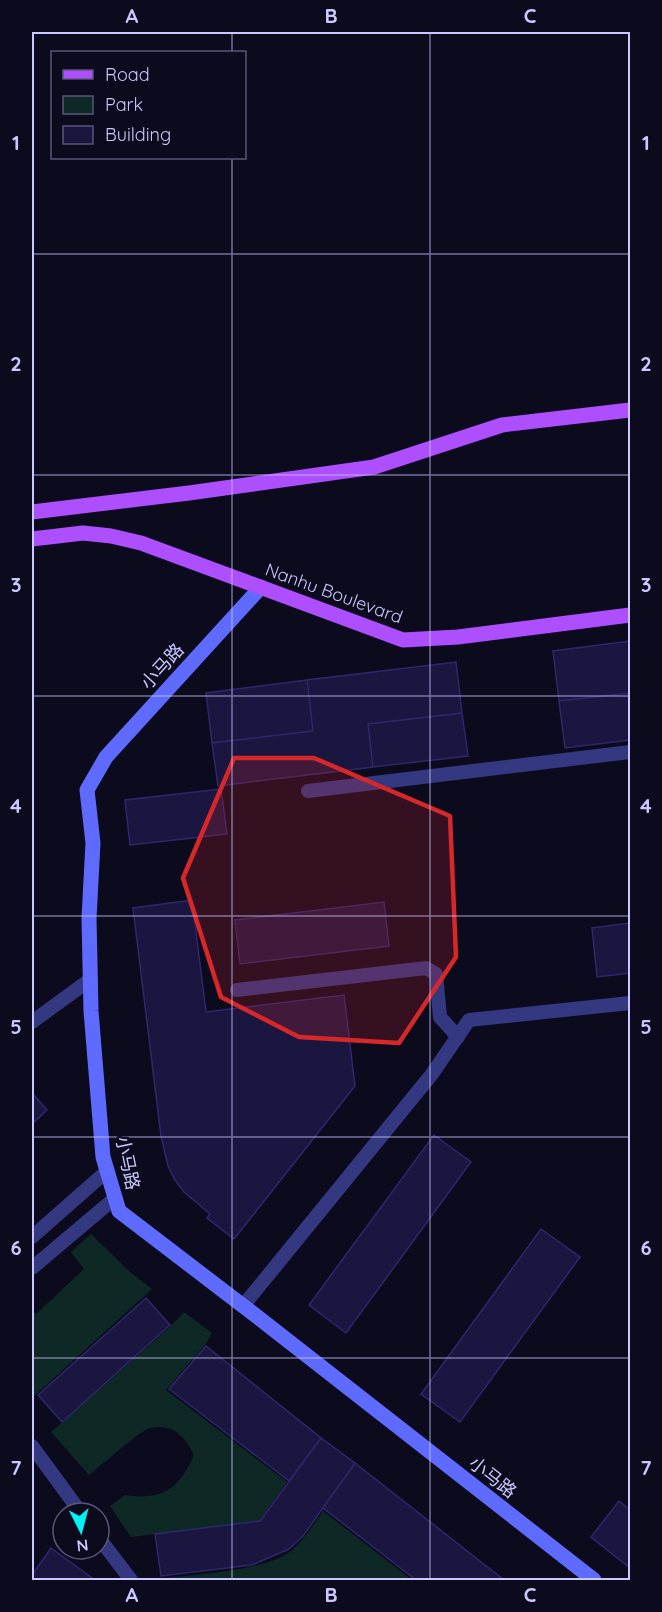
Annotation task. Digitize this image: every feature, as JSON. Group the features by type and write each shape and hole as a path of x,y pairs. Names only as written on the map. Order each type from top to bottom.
{"main road":[{"path":"32,512 374,467 502,425 630,410"},
{"name":"Nanhu Boulevard","path":"32,539 83,533 111,536 141,543 403,640 458,637 630,615"}],"street":[{"name":"小马路","path":"261,587 106,757 87,790 93,843 89,918 91,1011 102,1146 119,1211 594,1581"}],"lane":[{"path":"308,791 630,752"},
{"path":"237,990 426,968 436,974 440,1017 458,1037"},
{"path":"32,1022 90,979"},
{"path":"243,1306 432,1074 469,1020 630,1003"},
{"path":"32,1237 107,1171"},
{"path":"32,1268 115,1197"},
{"path":"32,1446 72,1501"},
{"path":"111,1554 132,1581"}],"highlighted area":[{"path":"234,758 314,758 450,816 456,957 399,1043 299,1037 221,997 183,878"}],"green space":[{"path":"91,1234 130,1272 152,1289 32,1398 32,1309 36,1314 84,1269 71,1252"},
{"path":"184,1312 212,1333 205,1345 166,1390 287,1482 259,1521 131,1537 111,1505 125,1495 149,1496 168,1490 182,1476 194,1455 187,1442 172,1429 150,1428 89,1475 51,1432"},
{"path":"323,1511 412,1580 148,1580 244,1568 279,1558 300,1542"}],"building":[{"path":"630,641 630,693 559,701 553,651"},
{"path":"456,662 462,713 368,724 373,767 218,786 212,743 313,731 307,680"},
{"path":"307,680 313,731 212,743 206,693"},
{"path":"630,693 630,740 565,748 559,701"},
{"path":"462,713 468,756 373,767 368,724"},
{"path":"221,789 227,834 130,845 125,800"},
{"path":"192,900 206,1012 344,995 355,1086 234,1239 207,1218 210,1214 184,1192 175,1180 168,1166 161,1136 133,908"},
{"path":"384,902 389,946 240,964 235,920"},
{"path":"630,923 630,973 597,977 592,928"},
{"path":"32,1093 47,1110 32,1124"},
{"path":"434,1135 471,1162 346,1333 309,1305"},
{"path":"541,1229 580,1257 460,1422 421,1394"},
{"path":"146,1298 170,1325 62,1422 38,1395"},
{"path":"206,1346 321,1438 289,1481 169,1389"},
{"path":"321,1438 355,1463 303,1536 289,1549 252,1565 161,1576 155,1534 260,1521"},
{"path":"355,1463 504,1580 416,1580 323,1508"},
{"path":"619,1501 630,1510 630,1568 591,1537"},
{"path":"51,1548 51,1561 69,1561 95,1580 32,1580 32,1575"}]}
